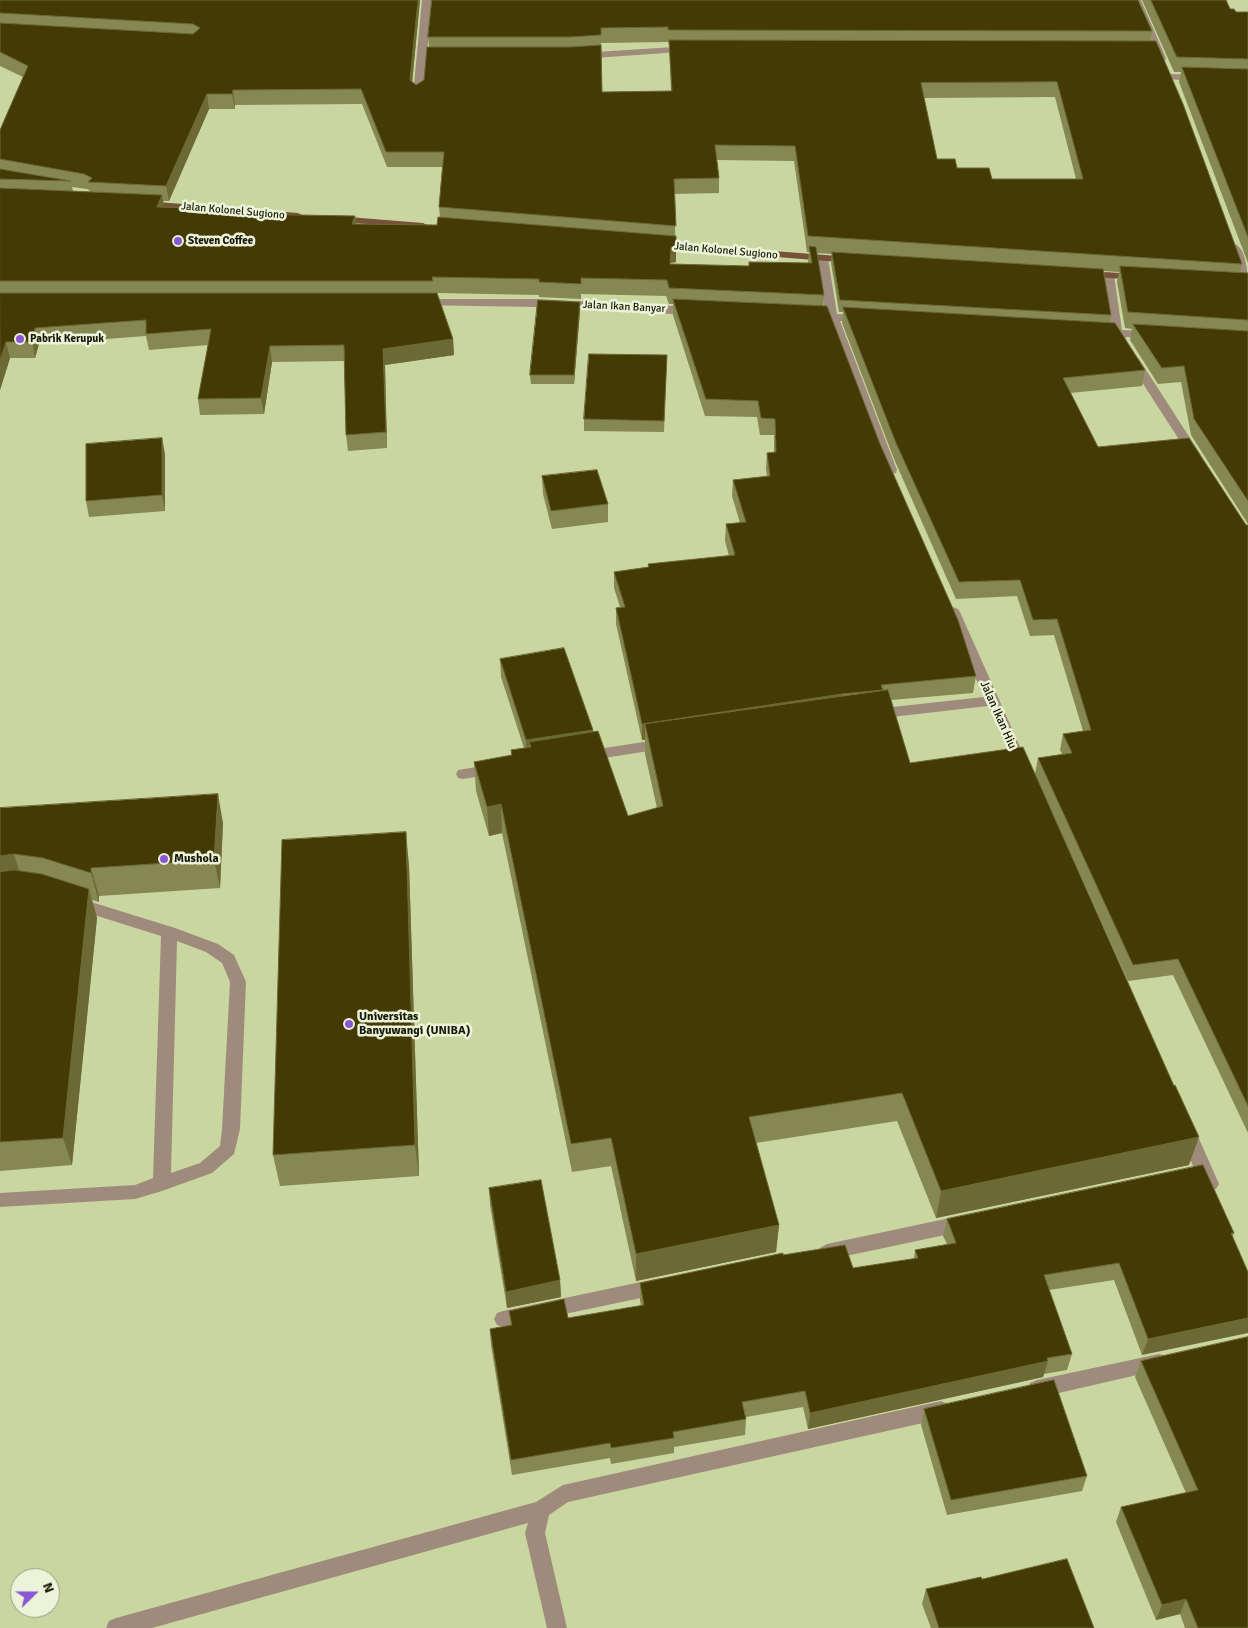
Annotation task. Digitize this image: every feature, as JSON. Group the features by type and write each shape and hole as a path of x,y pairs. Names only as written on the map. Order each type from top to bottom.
{"main road":[{"name":"Jalan Kolonel Sugiono","path":"138,203 434,227"},
{"name":"Jalan Kolonel Sugiono","path":"643,244 862,260"},
{"path":"1068,273 1145,278"}],"street":[{"path":"418,95 426,57 427,0"},
{"path":"1136,0 1153,51 1171,81 1209,78"},
{"path":"570,57 646,51 697,50"},
{"path":"1231,238 1245,284"},
{"path":"822,258 832,317 898,486"},
{"path":"1108,275 1116,333 1201,463"},
{"name":"Jalan Ikan Banyar","path":"405,303 535,303 703,311"},
{"path":"802,316 871,319"},
{"path":"1087,331 1164,336"},
{"name":"Jalan Ikan Hiu","path":"949,602 1029,782"},
{"path":"860,715 992,701"},
{"path":"570,758 676,742"},
{"path":"463,774 512,767"},
{"path":"0,1200 135,1192 206,1168 228,1148 231,1130 238,982 228,959 212,948 169,932 58,897"},
{"path":"162,1184 169,932"},
{"path":"1180,1117 1216,1199"},
{"path":"1185,1176 1204,1171"},
{"path":"814,1254 980,1220"},
{"path":"503,1319 678,1282"},
{"path":"1016,1394 1180,1357"},
{"path":"116,1628 541,1510 563,1494 958,1406"},
{"path":"541,1510 535,1533 557,1628"}],"building":[{"path":"0,0 418,0 410,80 416,85 424,80 427,47 570,47 601,45 602,92 672,91 669,40 1156,41 1183,104 1242,264 808,236 795,146 715,145 719,178 674,179 676,226 439,207 444,152 386,152 361,89 233,90 232,94 207,94 166,186 88,182 92,178 84,174 0,159 0,130 28,66 0,52 0,23 193,34 200,28 193,24 0,13","holes":["1057,82 1083,179 992,179 989,168 957,168 955,159 937,159 921,83"]},
{"path":"432,0 1138,0 1152,31 668,30 668,27 601,28 601,35 570,37 428,37"},
{"path":"1151,0 1226,0 1230,9 1234,9 1236,12 1248,12 1248,59 1177,57"},
{"path":"1182,67 1248,69 1248,237"},
{"path":"0,169 71,181 0,179"},
{"path":"0,188 162,195 157,207 241,211 240,214 355,216 352,224 437,225 438,217 676,236 676,247 671,247 670,264 749,266 749,262 812,263 809,246 816,247 824,295 669,288 667,280 581,278 581,284 539,282 539,279 432,277 433,281 0,281"},
{"path":"832,252 1103,269 1111,315 840,300"},
{"path":"1120,266 1248,273 1248,320 1128,312"},
{"path":"0,293 437,293 453,339 383,349 386,432 346,435 344,345 270,346 261,398 198,399 211,329 146,334 146,320 35,328 32,342 6,342 0,361"},
{"path":"673,299 827,306 880,444 958,620 976,676 881,685 883,690 842,694 642,724 616,608 625,607 614,572 649,567 648,564 735,555 726,524 746,522 733,480 770,476 767,453 776,452 775,419 761,418 758,401 706,399"},
{"path":"538,300 580,302 574,375 530,375"},
{"path":"843,307 1115,323 1145,370 1063,378 1098,447 1189,438 1246,525 1248,525 1248,1106 1178,959 1133,965 1038,758 1072,753 1063,734 1091,730 1057,619 1033,620 1020,580 959,582 896,443"},
{"path":"1133,324 1248,331 1248,501 1194,419 1184,366 1162,368"},
{"path":"589,354 667,355 664,421 584,419"},
{"path":"162,438 162,495 86,501 86,444"},
{"path":"597,470 608,504 551,511 542,476"},
{"path":"564,648 593,730 526,740 500,659"},
{"path":"888,690 910,763 1023,747 1174,1086 1199,1137 941,1191 902,1093 749,1117 779,1225 636,1254 611,1138 571,1144 501,804 487,807 474,762 512,755 511,750 531,747 529,742 598,731 628,816 663,806 645,724"},
{"path":"218,794 214,860 91,868 91,873 43,858 14,854 0,856 0,808"},
{"name":"Universitas Banyuwangi (UNIBA)","path":"406,832 415,1145 273,1155 282,840"},
{"path":"14,870 42,874 89,889 63,1138 0,1142 0,872"},
{"path":"1203,1165 1234,1233 1231,1233 1248,1272 1248,1318 1148,1339 1119,1263 1044,1275 1072,1354 1047,1358 1048,1361 810,1413 805,1391 742,1402 746,1419 673,1432 674,1438 611,1448 610,1443 511,1460 490,1329 512,1325 509,1311 564,1299 568,1318 644,1305 640,1283 783,1253 783,1255 845,1245 853,1268 918,1258 915,1250 956,1243 947,1219"},
{"path":"541,1180 560,1280 506,1292 489,1188"},
{"path":"1248,1337 1248,1628 1198,1628 1186,1599 1162,1605 1121,1507 1198,1490 1141,1361"},
{"path":"1054,1380 1087,1476 951,1500 924,1409"},
{"path":"1067,1559 1094,1628 939,1628 926,1589 981,1577 982,1579"}],"place":[{"name":"Steven Coffee","path":"178,241"},
{"name":"Pabrik Kerupuk","path":"20,339"},
{"name":"Mushola","path":"164,859"},
{"name":"Universitas Banyuwangi (UNIBA)","path":"349,1024"}]}
